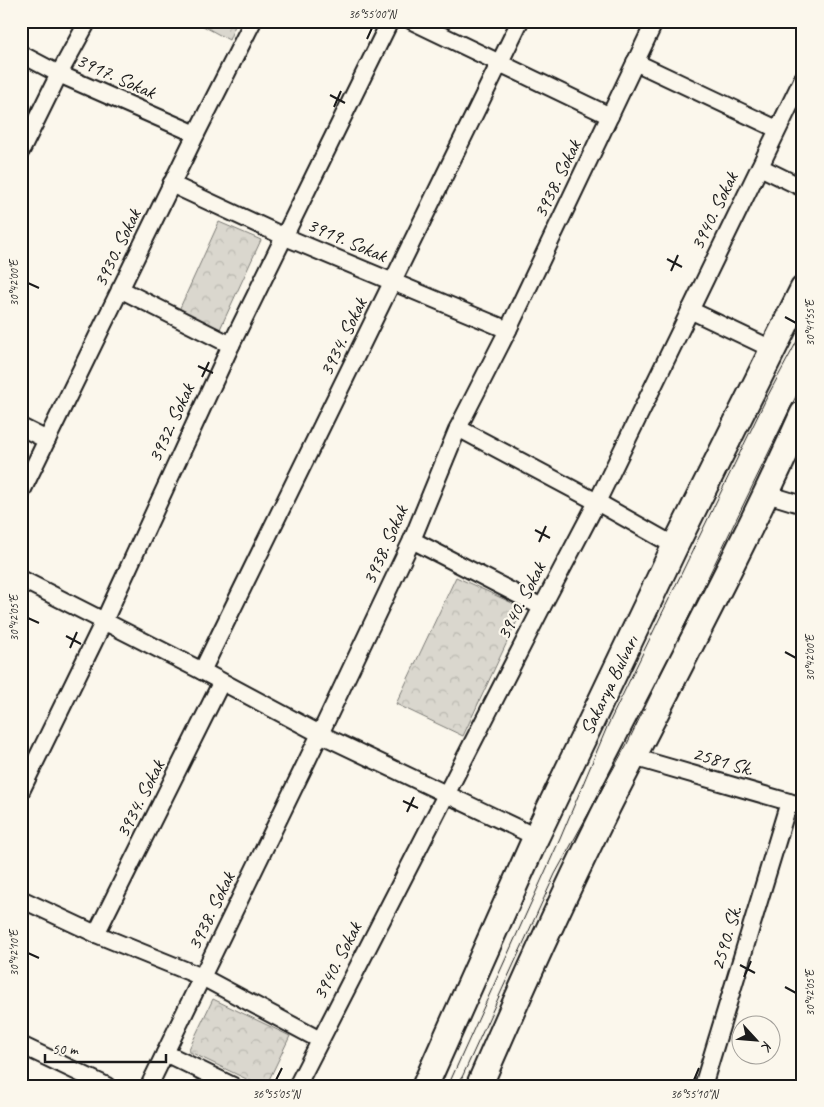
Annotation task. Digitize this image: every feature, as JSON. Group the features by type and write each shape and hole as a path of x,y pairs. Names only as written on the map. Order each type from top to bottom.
{"main road":[{"name":"Sakarya Bulvarı","path":"425,1086 536,837 675,546 803,289"},
{"path":"480,1085 542,942 632,757 680,668 767,494 803,414"}],"street":[{"path":"21,151 88,21"},
{"name":"3930. Sokak","path":"21,494 171,184 253,21"},
{"name":"3932. Sokak","path":"21,791 104,621 230,345 390,21"},
{"path":"412,21 610,116"},
{"name":"3934. Sokak","path":"202,671 520,21"},
{"name":"3938. Sokak","path":"149,1086 320,734 412,540 458,428 508,330 655,21"},
{"name":"3917. Sokak","path":"21,54 59,74 196,134"},
{"path":"635,62 778,130"},
{"name":"3940. Sokak","path":"297,1086 597,502 803,78"},
{"path":"760,167 803,188"},
{"name":"3919. Sokak","path":"171,184 283,236 508,330"},
{"path":"120,289 230,345"},
{"path":"690,310 772,349"},
{"path":"21,428 47,440"},
{"path":"458,428 675,546"},
{"path":"767,494 803,505"},
{"path":"412,540 542,607"},
{"path":"21,580 202,671 320,734 536,837"},
{"name":"3934. Sokak","path":"96,934 221,682"},
{"name":"2581 Sk.","path":"632,757 796,804"},
{"name":"2590. Sk.","path":"702,1086 796,804"},
{"path":"21,899 96,934 202,977 320,1040"},
{"path":"21,1045 107,1086"},
{"path":"165,1053 233,1086"}],"green space":[{"path":"194,21 237,21 229,40"},
{"path":"219,222 261,240 220,329 179,310"},
{"path":"456,577 523,608 463,736 396,704"},
{"path":"213,999 290,1036 266,1086 261,1086 188,1051"}],"tram line":[{"path":"448,1086 560,839 607,727 766,399 803,330"},
{"path":"458,1086 555,874 627,744 803,382"}]}
